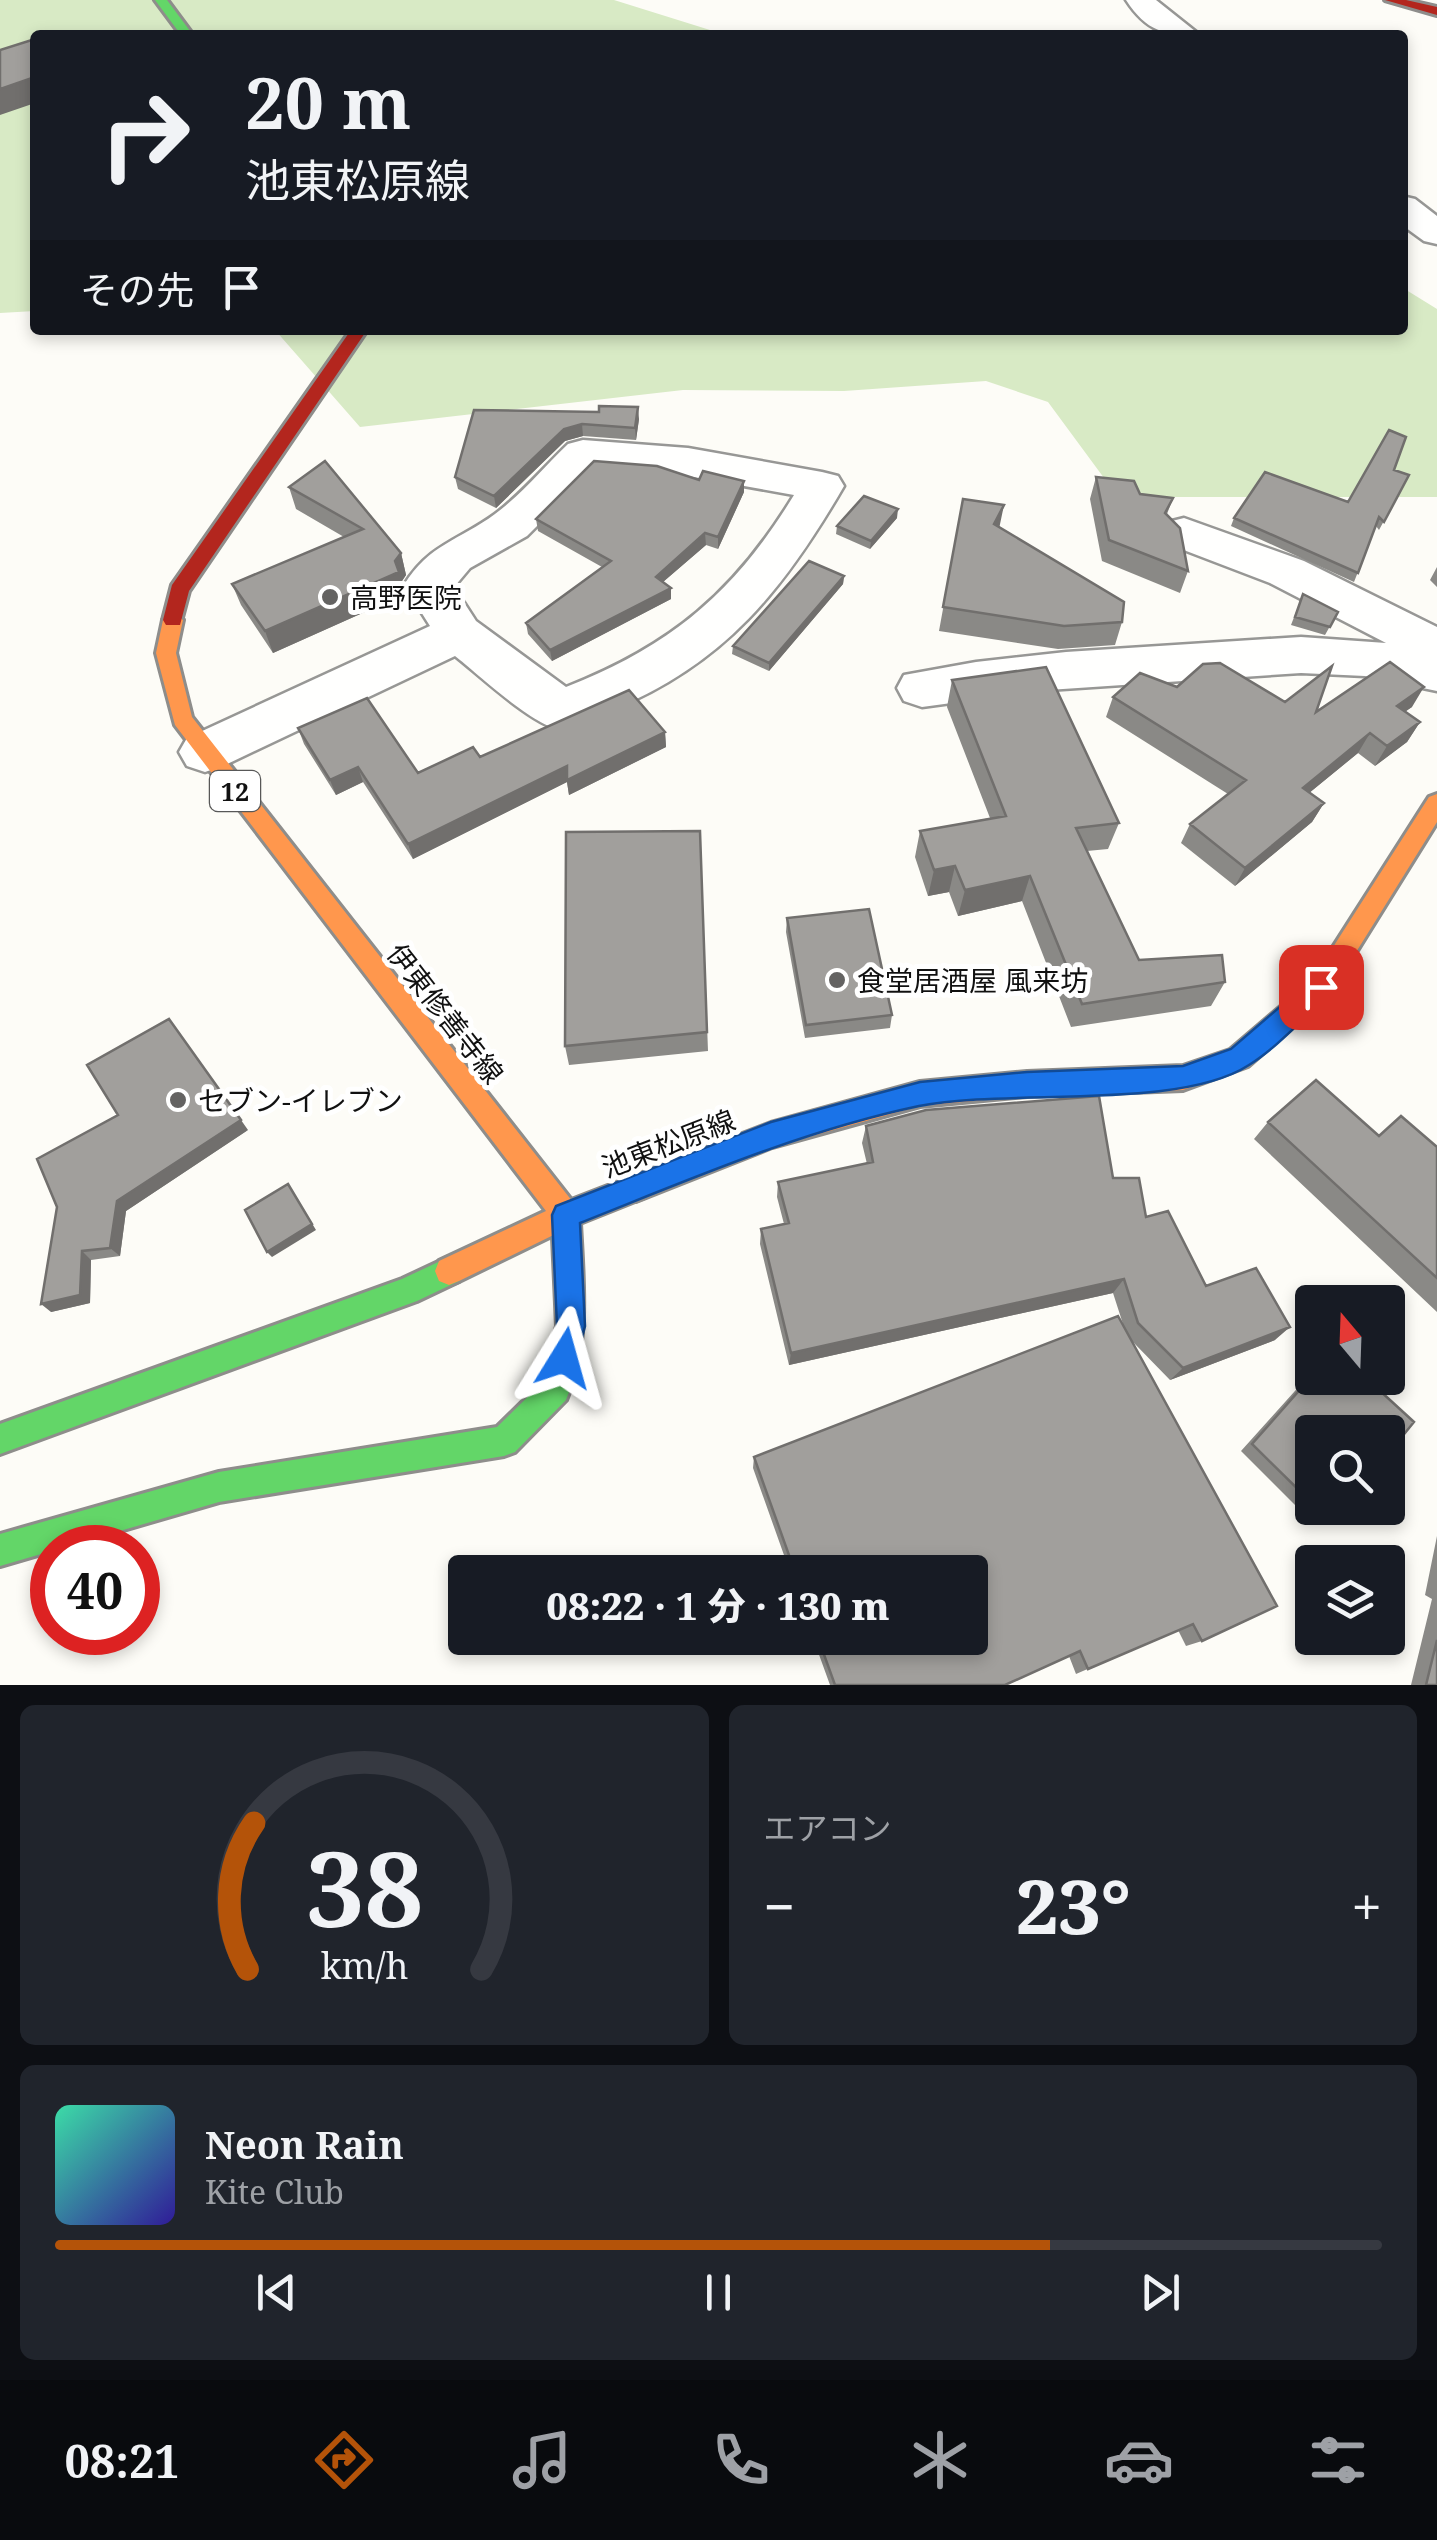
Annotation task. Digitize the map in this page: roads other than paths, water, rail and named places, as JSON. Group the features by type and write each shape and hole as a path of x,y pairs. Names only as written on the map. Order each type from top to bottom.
{"main road":[{"path":"162,0 183,30"},
{"path":"1391,0 1437,11"},
{"name":"伊東修善寺線","path":"356,335 179,590 166,653 182,719 204,752 566,1215"},
{"name":"池東松原線","path":"566,1215 771,1135 920,1094 1027,1084 1183,1078 1240,1058 1321,987 1437,803"},
{"path":"0,1439 407,1291 566,1215 571,1326 556,1390 504,1441 219,1487 0,1550"}],"street":[{"path":"1141,0 1147,10 1178,30"},
{"path":"1408,211 1437,233"},
{"path":"583,454 688,462 822,486 796,532 722,618 665,664 560,710 459,633 428,585 454,557 511,525 583,454"},
{"path":"1184,533 1287,572 1437,648"},
{"path":"204,752 459,633"},
{"path":"922,688 1048,672 1291,654 1342,653 1437,672"}],"place":[{"name":"高野医院","path":"330,597"},
{"name":"食堂居酒屋 風来坊","path":"837,980"},
{"name":"セブン-イレブン","path":"178,1100"}]}
